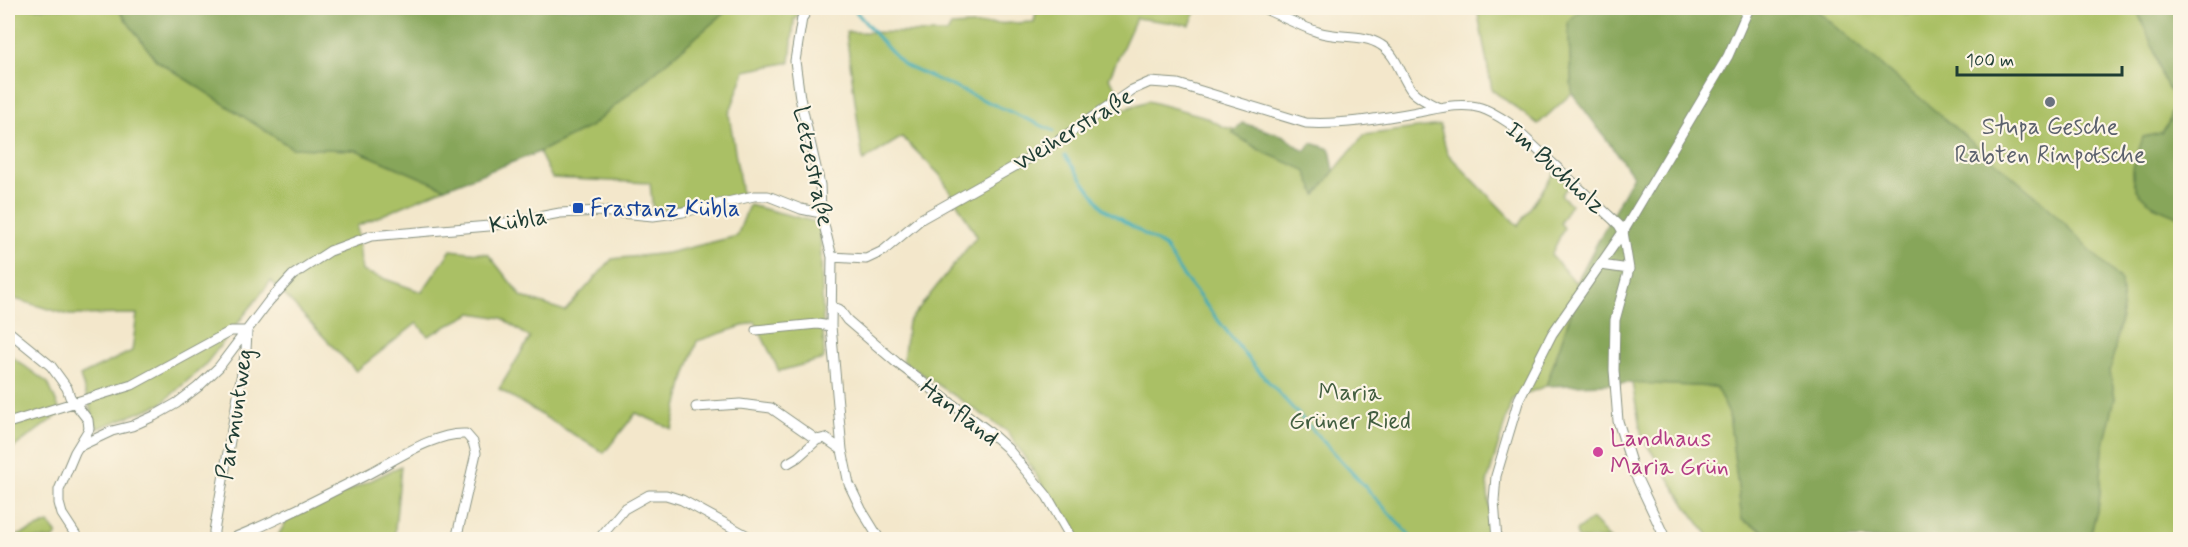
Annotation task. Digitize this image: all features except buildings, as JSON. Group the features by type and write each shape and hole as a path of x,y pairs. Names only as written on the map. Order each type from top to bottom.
{"street":[{"name":"Letzestraße","path":"809,8 802,18 795,61 800,99 820,185 821,213 832,256 831,326 842,450 849,484 880,540"},
{"path":"1263,8 1319,33 1369,39 1378,43 1395,60 1412,90 1421,99 1439,108"},
{"name":"Im Buchholz","path":"1439,108 1471,106 1499,116 1619,225 1623,232 1728,56 1749,8"},
{"name":"Weiherstraße","path":"832,256 866,259 883,251 921,219 1049,147 1132,90 1150,82 1178,84 1306,123 1328,124 1439,108"},
{"name":"Kübla","path":"80,446 112,431 132,426 154,416 198,387 219,367 269,301 293,275 330,250 371,236 489,226 560,213 600,211 654,216 683,212 753,196 768,196 813,213 821,213"},
{"path":"1497,540 1494,501 1496,476 1519,399 1552,334 1623,232"},
{"path":"1623,232 1629,269 1615,320 1614,370 1618,421 1634,472 1666,540"},
{"path":"1601,265 1629,269"},
{"name":"Hanfland","path":"831,307 839,309 847,320 897,363 987,430 1007,448 1047,496 1070,536"},
{"path":"756,330 818,324 831,326"},
{"path":"8,331 51,366 88,420 89,429 59,490 62,514 79,540"},
{"name":"Parmuntweg","path":"8,423 132,385 231,331 247,331 246,350 214,540"},
{"path":"696,407 740,404 771,408 817,440"},
{"path":"228,540 348,484 430,442 455,433 466,434 473,442 476,453 456,540"},
{"path":"788,463 817,440 825,438 842,450"},
{"path":"598,540 624,508 649,495 666,495 682,500 755,540"}],"green space":[{"path":"8,8 117,8 156,60 292,148 356,150 445,188 357,226 362,271 422,292 451,250 488,254 522,297 565,311 612,259 668,253 737,236 749,205 820,223 824,359 779,371 755,322 697,341 684,379 672,429 636,413 604,453 499,389 530,338 502,318 472,313 428,336 417,323 356,371 271,281 205,365 161,404 97,429 80,376 132,351 137,314 69,315 8,297"},
{"path":"117,8 730,8 591,126 539,152 445,188 356,150 292,148 156,60"},
{"path":"730,8 803,8 794,20 790,62 745,71 729,114 742,195 653,211 650,183 552,178 539,152 591,126"},
{"name":"Maria Grüner Ried","path":"1037,8 1197,8 1190,25 1136,18 1109,78 1120,93 1118,98 1124,109 1148,101 1203,116 1224,127 1264,137 1326,181 1364,135 1440,125 1447,153 1518,226 1556,170 1569,185 1561,195 1571,204 1560,223 1564,228 1551,255 1576,283 1579,290 1546,386 1512,399 1487,483 1493,539 1078,539 1008,432 903,361 908,322 977,236 940,175 902,137 863,161 846,32 947,33 951,26 1034,22"},
{"path":"1477,8 1583,8 1568,21 1572,93 1538,124 1492,90"},
{"path":"1583,8 1814,8 2046,205 2121,281 2123,307 2110,372 2115,398 2103,449 2099,504 2089,539 1779,539 1742,520 1729,414 1716,387 1632,383 1546,386 1579,290 1576,283 1633,175 1572,93 1568,21"},
{"path":"1814,8 1897,8 1907,15 1911,8 2136,8 2153,47 2161,74 2173,98 2169,122 2161,133 2143,138 2153,206 2180,217 2180,539 2089,539 2099,504 2103,449 2115,398 2110,372 2123,307 1848,38"},
{"path":"2136,8 2180,8 2180,217 2148,201 2136,188 2134,180 2133,170 2143,137 2161,133 2169,122 2173,98 2161,74 2153,47"},
{"path":"1242,123 1284,136 1304,151 1312,143 1330,149 1334,171 1316,195 1305,170 1263,152 1232,133"},
{"path":"8,354 48,383 61,413 9,451 8,457"},
{"path":"1632,383 1716,387 1729,414 1742,520 1779,539 1711,539 1687,507 1642,437"},
{"path":"401,466 394,539 276,539 287,520"},
{"path":"1592,519 1610,539 1578,539 1576,531"},
{"path":"49,523 57,535 53,539 10,539"}],"waterway":[{"path":"853,8 904,65 1054,131"},
{"path":"1065,156 1104,209 1165,247 1181,273 1254,366 1414,540"}],"place":[{"name":"Stupa Gesche Rabten Rinpotsche","path":"2050,102"},
{"name":"Frastanz Kübla","path":"578,208"},
{"name":"Landhaus Maria Grün","path":"1598,452"}]}
